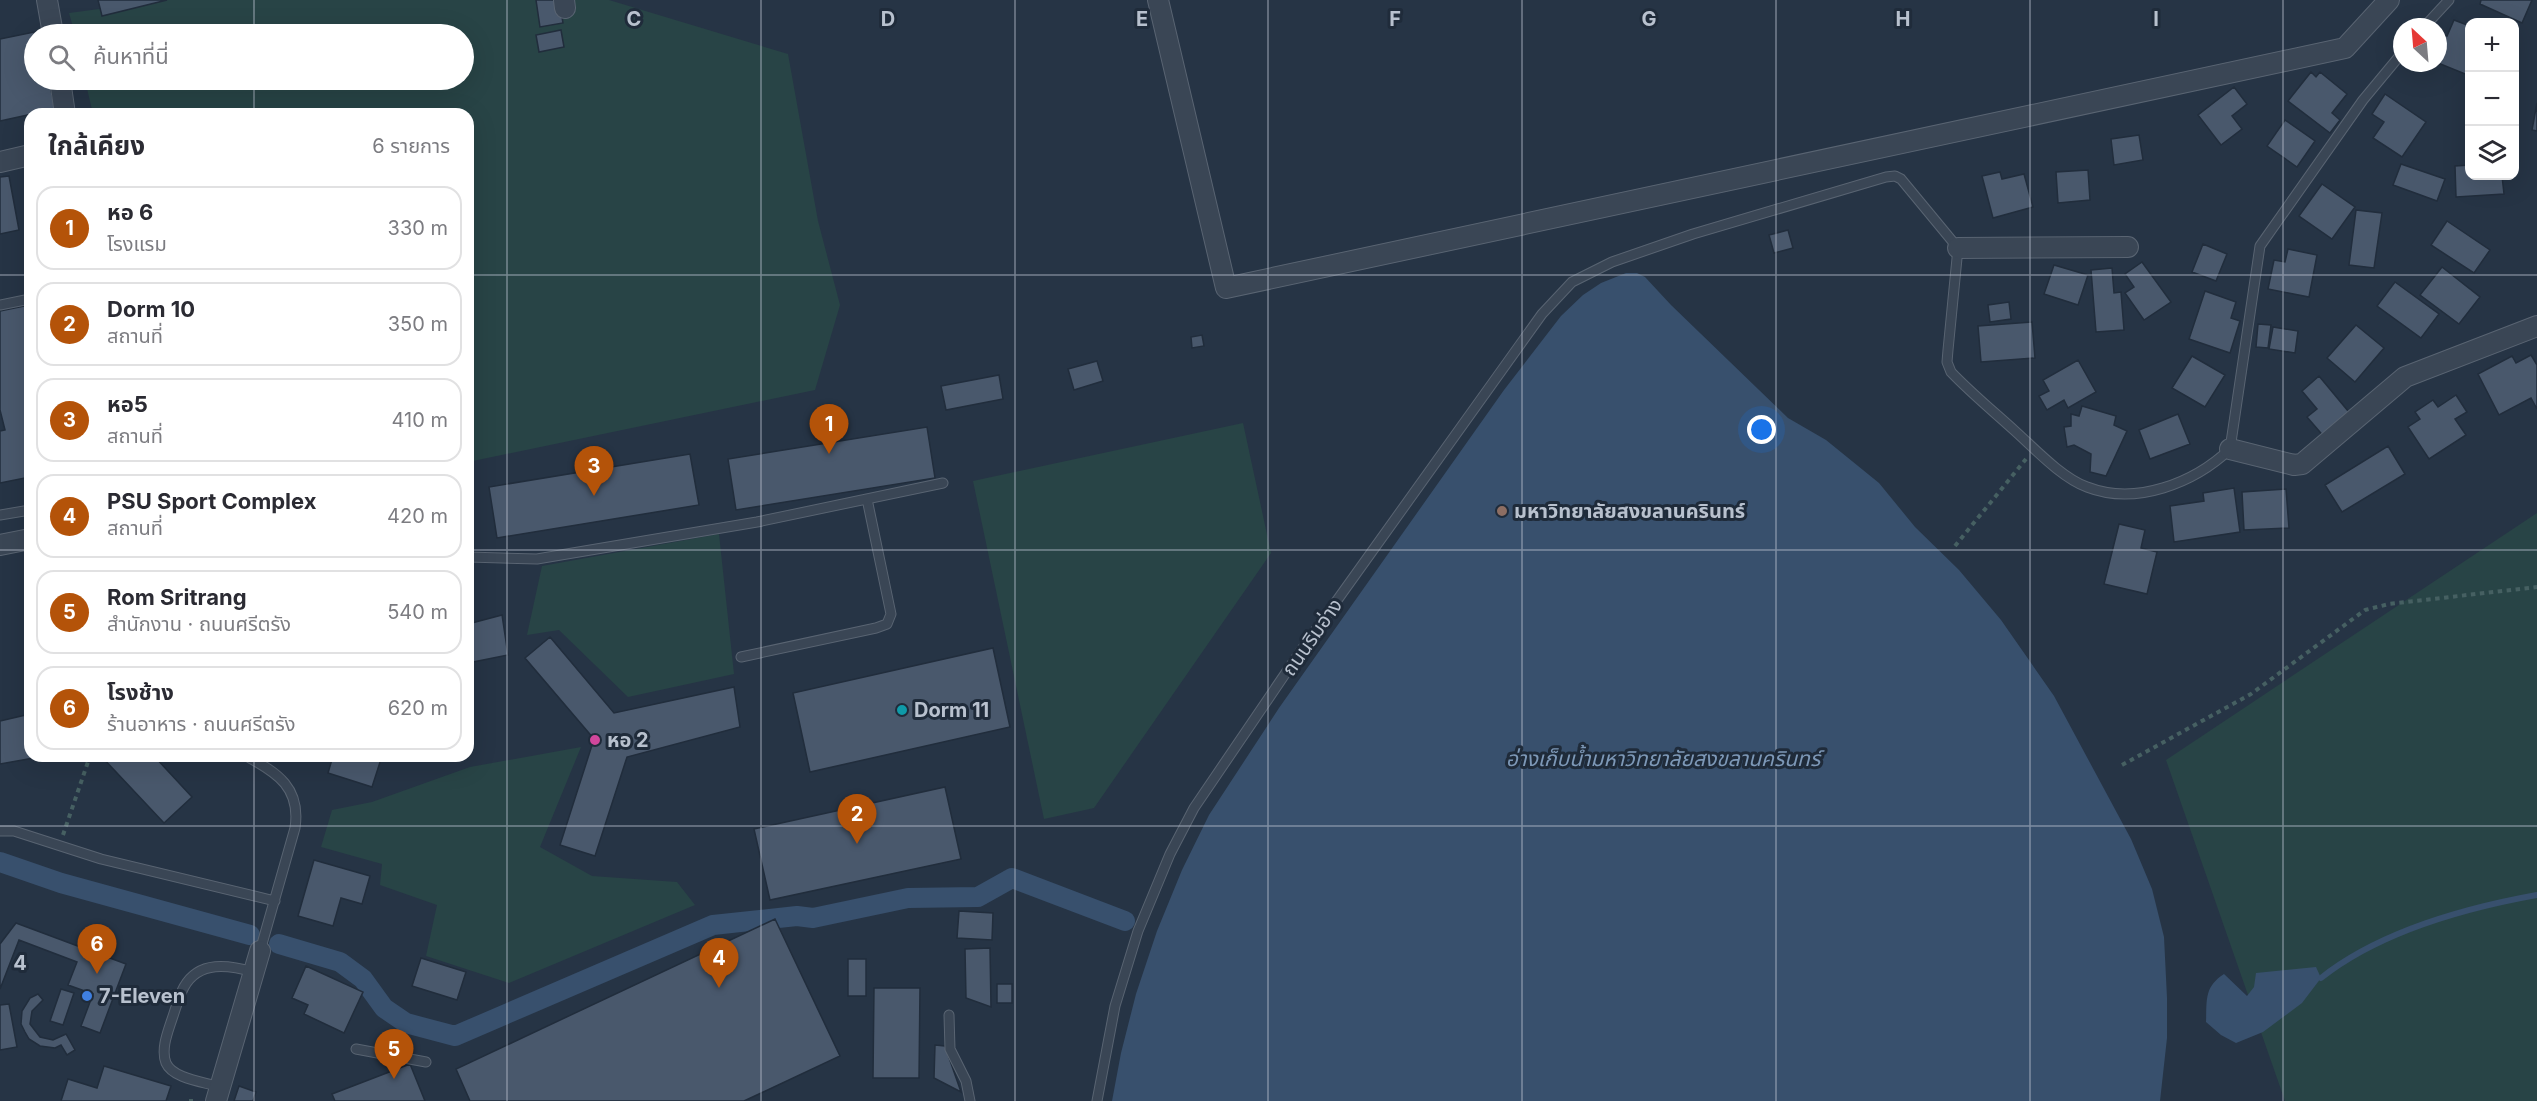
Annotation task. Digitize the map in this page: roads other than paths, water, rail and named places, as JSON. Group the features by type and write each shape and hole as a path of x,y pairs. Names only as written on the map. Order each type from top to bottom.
{"street":[{"path":"47,0 51,24"},
{"path":"1158,0 1226,288 2345,48 2389,0"},
{"path":"61,90 64,108"},
{"path":"0,162 24,156"},
{"path":"1958,248 2128,247"},
{"path":"2230,449 2294,465 2302,464 2405,377 2537,326"},
{"path":"0,545 24,540"},
{"path":"218,1094 260,951"}],"lane":[{"path":"2432,18 2449,0"},
{"path":"1958,248 1948,367 2034,449 2073,481 2086,487 2112,493 2153,490 2177,483 2204,471 2230,449 2260,246 2363,100 2393,64"},
{"name":"ถนนริมอ่าง","path":"1097,1101 1115,1006 1137,931 1170,854 1194,808 1300,652 1542,314 1572,282 1595,269 1643,250 1895,176 1902,179 1958,248"},
{"path":"0,305 24,300"},
{"path":"474,557 537,559 757,522 943,483"},
{"path":"741,657 887,624 891,614 867,499"},
{"path":"0,515 24,511"},
{"path":"258,762 282,778 297,806 295,828 260,951"},
{"path":"0,831 14,831 101,859 275,901"},
{"path":"218,1094 174,1073 166,1063 164,1042 184,987 193,976 211,966 235,966 254,972"},
{"path":"949,1016 950,1049 966,1081 970,1101"},
{"path":"356,1049 426,1062"}],"water":[{"name":"อ่างเก็บน้ำมหาวิทยาลัยสงขลานครินทร์","path":"1626,273 1637,273 1645,277 1788,418 1826,440 1879,483 1915,527 1959,570 2001,620 2054,696 2131,839 2152,889 2164,937 2167,998 2167,1038 2160,1101 1112,1101 1136,994 1157,931 1182,870 1209,815 1279,708 1504,390 1561,316 1583,295 1601,283"},
{"path":"2316,967 2321,978 2302,1003 2263,1032 2236,1043 2221,1035 2206,1022 2210,989 2224,974 2247,996 2254,987 2256,973"}],"waterway":[{"path":"0,862 61,883 250,935"},
{"path":"279,944 340,962 363,979 384,1008 406,1023 455,1036 713,925 797,916 813,918 908,898 978,897 1012,878 1125,921"},
{"path":"2321,978 2369,947 2424,924 2481,907 2537,895"}],"place":[{"name":"หอ 6","path":"829,454"},
{"name":"หอ5","path":"594,496"},
{"name":"มหาวิทยาลัยสงขลานครินทร์","path":"1502,511"},
{"name":"Dorm 11","path":"902,710"},
{"name":"หอ 2","path":"595,740"},
{"name":"Dorm 10","path":"857,844"},
{"name":"โรงช้าง","path":"97,974"},
{"name":"PSU Sport Complex","path":"719,988"},
{"name":"7-Eleven","path":"87,996"},
{"name":"Rom Sritrang","path":"394,1079"}]}
